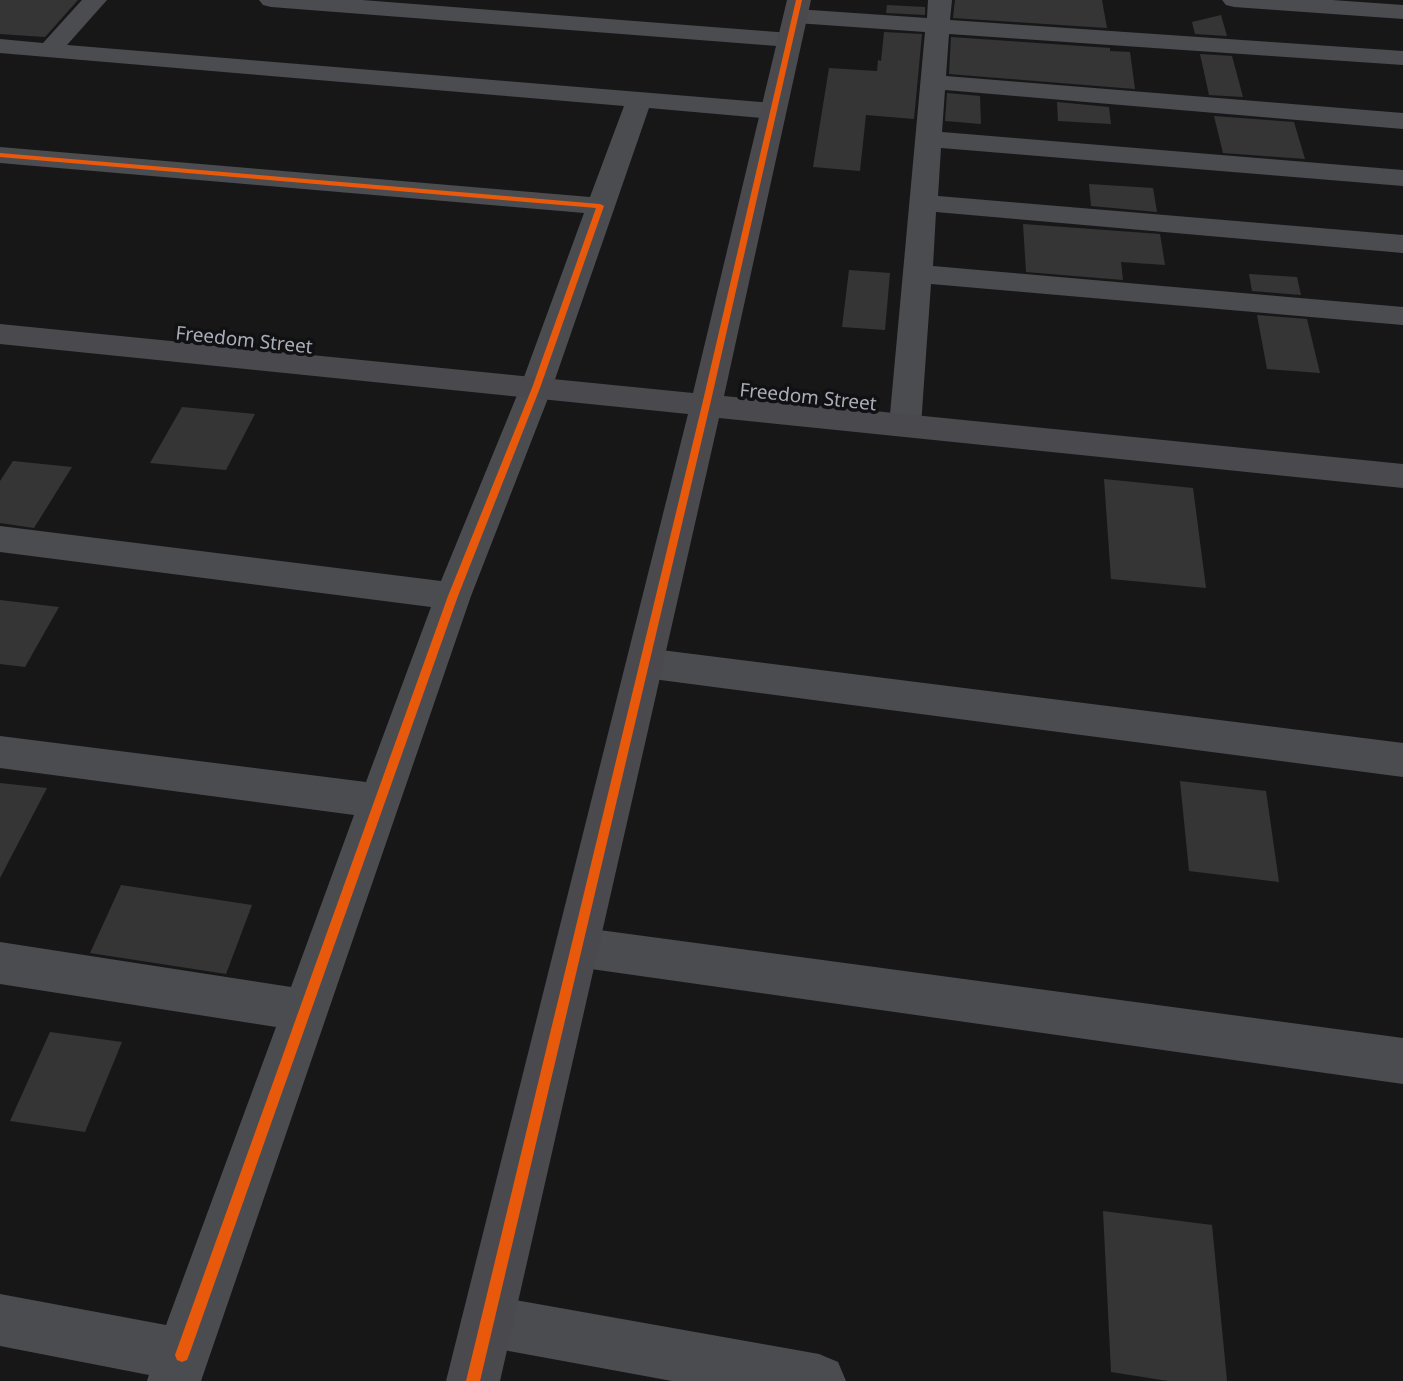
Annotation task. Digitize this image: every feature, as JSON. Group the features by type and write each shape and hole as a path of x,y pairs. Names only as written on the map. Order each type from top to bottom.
{"street":[{"path":"49,51 95,0"},
{"path":"271,0 795,19 939,12 1403,58"},
{"path":"1234,0 1403,12"},
{"path":"905,425 939,12"},
{"path":"473,1381 706,405 795,19"},
{"path":"0,46 773,111"},
{"path":"934,82 1403,121"},
{"path":"0,1320 178,1368 303,1010 453,596 536,388 639,100"},
{"path":"928,139 1403,178"},
{"path":"0,155 600,206"},
{"path":"923,203 1403,244"},
{"path":"917,274 1403,316"},
{"name":"Freedom Street","path":"0,334 1403,476"},
{"path":"0,539 453,596"},
{"path":"645,663 1403,760"},
{"path":"0,752 379,801"},
{"path":"577,947 1403,1061"},
{"path":"0,963 303,1010"},
{"path":"487,1321 819,1381"}],"building":[{"path":"0,0 78,0 45,37 0,34"},
{"path":"955,0 1102,0 1107,28 953,18"},
{"path":"887,5 925,7 925,15 886,13"},
{"path":"1221,15 1227,36 1195,34 1192,22"},
{"path":"884,32 922,34 914,119 866,115 860,171 813,167 829,68 877,71 878,60 881,61"},
{"path":"951,37 1110,48 1110,51 1130,52 1135,89 949,74"},
{"path":"1200,54 1232,56 1243,97 1209,95"},
{"path":"947,93 980,96 981,124 945,121"},
{"path":"1057,102 1109,107 1111,124 1058,121"},
{"path":"1214,116 1294,122 1305,159 1223,153"},
{"path":"1089,184 1153,188 1157,212 1091,206"},
{"path":"1023,224 1160,234 1165,265 1121,262 1123,280 1026,272"},
{"path":"849,270 890,273 885,330 842,327"},
{"path":"1249,274 1297,277 1301,295 1252,291"},
{"path":"1257,315 1307,319 1320,373 1267,369"},
{"path":"182,407 255,414 226,470 150,463"},
{"path":"13,461 72,467 34,528 0,523 0,481"},
{"path":"1104,479 1193,488 1206,588 1111,579"},
{"path":"0,600 59,607 25,667 0,664"},
{"path":"1180,781 1266,791 1279,882 1189,871"},
{"path":"0,783 47,788 0,878"},
{"path":"121,885 252,905 226,974 90,953"},
{"path":"50,1032 122,1042 85,1132 10,1121"},
{"path":"1103,1211 1212,1225 1227,1381 1168,1381 1111,1372"}],"cycle path":[{"path":"473,1381 706,405 799,0"},
{"path":"0,155 600,206 536,388 453,596 182,1355"}]}
